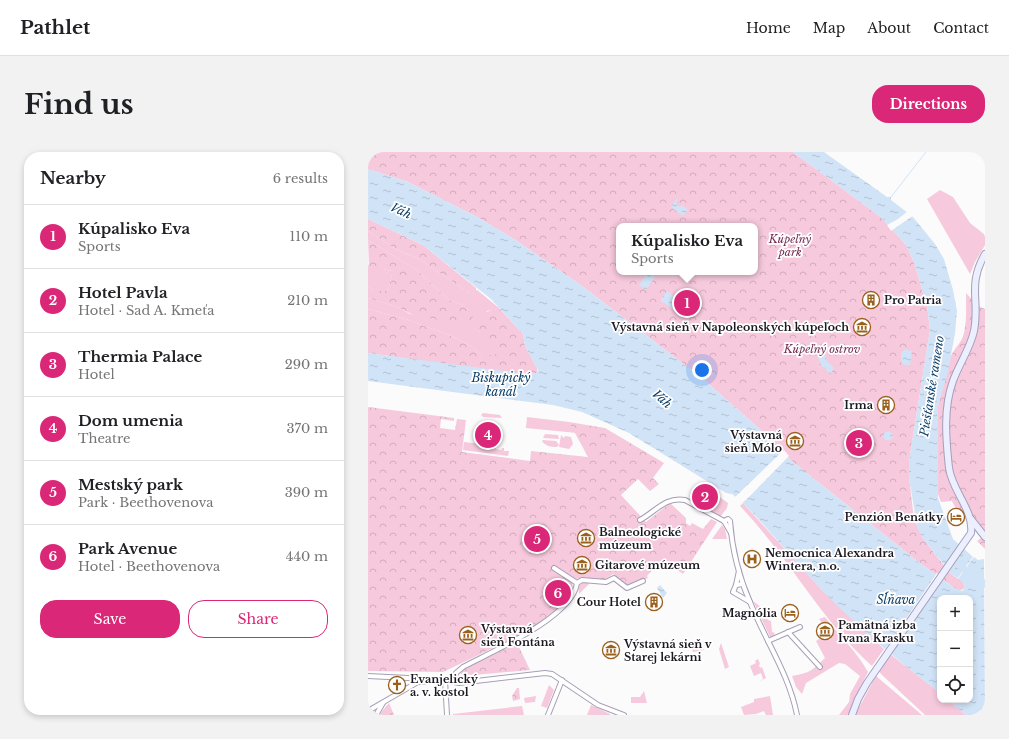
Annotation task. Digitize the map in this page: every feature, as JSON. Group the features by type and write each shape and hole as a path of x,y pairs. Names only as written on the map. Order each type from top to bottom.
{"main road":[{"path":"984,536 971,519 951,478 946,411 952,382 974,332 975,277 985,254"},
{"path":"852,715 860,694 873,674 966,542 971,533 971,519"},
{"path":"971,533 984,536"}],"street":[{"path":"640,520 662,504 678,498 685,500 724,521 731,533 739,571 749,601 790,688 797,715"},
{"path":"554,568 577,583"},
{"path":"739,571 736,585 733,590 734,594 749,601"},
{"path":"454,682 456,673 462,667 516,640 538,626 574,594 577,583 582,580 606,582 614,578 627,588 643,582"},
{"path":"736,585 743,584"},
{"path":"768,641 800,627"},
{"path":"788,632 820,667"},
{"path":"368,676 408,678 426,681 445,680 459,683 545,673 552,674 598,705 624,715"},
{"path":"408,678 412,685"},
{"path":"445,680 447,715"},
{"path":"548,715 562,680"},
{"path":"369,713 412,685 426,681"},
{"path":"376,715 383,703"}],"green space":[{"name":"Kúpeľný ostrov","path":"368,152 793,152 882,218 906,245 914,262 927,306 930,330 909,461 909,477 914,519 922,537 951,574 963,582 965,588 959,591 921,564 788,458 763,432 703,379 582,286 514,239 477,217 408,182 368,169"},
{"path":"940,190 953,197 970,223 984,234 985,245 970,274 927,199"},
{"path":"368,219 423,245 476,288 476,292 473,294 469,293 419,259 397,250 368,231"},
{"path":"368,231 397,250 419,259 469,293 477,290 476,289 499,308 487,311 478,331 495,349 496,353 494,355 482,355 471,346 451,336 409,320 368,309 368,298 400,308 410,314 435,319 445,325 470,310 461,304 449,300 417,270 368,240"},
{"path":"368,240 417,270 449,300 461,304 468,310 476,305 479,308 470,321 453,327 441,324 435,319 417,317 400,308 368,298 368,287 374,291 388,291 392,271 369,266"},
{"path":"368,264 369,266 392,271 388,291 374,291 368,287"},
{"path":"966,293 978,306 985,309 985,549 977,541 984,536 973,520 961,519 952,501 941,502 934,470 935,429 941,389 951,356 962,340 964,333 966,318"},
{"path":"497,307 523,334 525,346 537,368 537,373 488,370 368,353 368,309 409,320 451,336 471,346 482,355 494,355 496,353 477,328 483,314"},
{"path":"368,407 454,418 454,421 441,419 440,428 455,430 457,419 466,420 462,452 530,461 531,451 588,457 569,422 605,428 664,463 653,478 659,484 650,491 638,479 621,495 646,522 670,503 686,518 686,523 690,526 692,523 703,529 711,519 717,522 683,574 664,560 658,563 647,576 648,578 627,586 613,574 609,577 598,580 588,578 574,579 572,582 573,593 559,608 527,632 443,672 368,671"},
{"path":"483,413 500,415 502,418 483,417 481,415"},
{"path":"527,417 569,422 577,433 526,428"},
{"path":"545,434 558,435 559,439 543,438"},
{"path":"561,435 564,438 565,436 571,437 573,444 569,449 559,447"},
{"path":"543,440 556,441 559,445 557,447 548,446 543,443"},
{"path":"464,442 499,446 495,447 496,449 501,450 504,448 504,451 509,451 508,456 463,450"},
{"path":"714,493 728,503 727,508 720,517 703,507"},
{"path":"743,503 821,589 884,649 872,666 853,648 820,608 774,545 740,506"},
{"path":"722,525 725,529 727,539 712,539"},
{"path":"584,581 589,584 579,594 578,587"},
{"path":"753,601 761,607 768,620 771,621 772,632 775,633 773,637 770,637"},
{"path":"825,617 868,672 854,699 849,715 839,715 849,702 850,694 860,676 845,664 839,663 806,683 802,694 796,687 792,676 810,671 825,658 816,641 829,632 819,619"},
{"path":"700,639 704,650 693,652 690,642"},
{"path":"517,643 530,670 474,675 461,674 461,671"},
{"path":"721,643 729,667 725,669 719,649"},
{"path":"890,654 937,691 937,703 952,703 966,715 925,715 879,671"},
{"path":"758,659 760,668 762,667 766,678 758,682 763,679 761,673 754,676 750,666 756,663 755,661"},
{"path":"876,676 922,715 855,715"},
{"path":"549,685 554,690 547,708 541,706"},
{"path":"517,688 519,688 520,699 513,701 512,696"},
{"path":"644,691 647,703 631,703 631,697 640,697"},
{"path":"536,696 535,702 525,703 524,698"},
{"path":"770,696 773,715 766,715 764,711 756,714 744,715 741,707 754,702 754,699"},
{"path":"389,703 394,715 379,715"},
{"path":"591,705 610,714 610,715 587,715"},
{"path":"522,706 524,715 453,715 453,714"}],"water":[{"path":"793,152 824,152 887,197 891,197 891,200 913,217 935,244 944,259 953,290 957,311 955,333 948,372 938,406 938,498 953,539 973,557 966,566 964,566 964,569 958,578 951,574 922,537 917,527 909,477 909,461 930,330 927,306 914,262 906,245 882,218"},
{"path":"368,169 408,182 477,217 514,239 582,286 703,379 763,432 788,458 921,564 956,589 962,591 965,588 963,582 958,579 965,569 971,572 967,566 974,557 978,560 984,559 985,715 966,715 952,703 973,703 973,595 937,595 937,691 893,656 849,617 811,578 743,503 732,494 726,493 629,433 582,412 553,405 368,381 368,353 520,373 536,373 538,370 525,346 523,334 491,299 423,245 368,219"},
{"path":"678,196 676,204 680,207 682,205 688,210 683,216 671,207"},
{"path":"646,275 652,275 655,277 646,290 639,285"},
{"path":"667,291 693,310 687,318 661,301"},
{"path":"905,349 912,351 910,365 904,365 901,362 901,353"},
{"path":"825,355 827,361 834,368 831,373 826,371 826,367 822,367 818,358"},
{"path":"888,431 893,436 888,441 883,436"},
{"path":"660,585 667,593 663,598 657,588"}],"pier":[{"path":"908,211 914,215 891,231 887,225"},
{"path":"784,450 789,456 748,498 741,504 734,498"},
{"path":"937,573 943,578 889,656 884,651"}],"waterway":[{"path":"891,197 926,152"},
{"name":"Piešťanské rameno","path":"956,563 985,584"}],"place":[{"name":"Pro Patria","path":"871,300"},
{"name":"Kúpalisko Eva","path":"687,303"},
{"name":"Výstavná sieň v Napoleonských kúpeľoch","path":"862,327"},
{"name":"Irma","path":"886,405"},
{"name":"Dom umenia","path":"488,435"},
{"name":"Výstavná sieň Mólo","path":"795,441"},
{"name":"Thermia Palace","path":"859,443"},
{"name":"Hotel Pavla","path":"705,497"},
{"name":"Penzión Benátky","path":"956,517"},
{"name":"Balneologické múzeum","path":"586,538"},
{"name":"Mestský park","path":"537,539"},
{"name":"Nemocnica Alexandra Wintera, n.o.","path":"752,559"},
{"name":"Gitarové múzeum","path":"582,565"},
{"name":"Park Avenue","path":"558,593"},
{"name":"Cour Hotel","path":"654,602"},
{"name":"Magnólia","path":"790,613"},
{"name":"Pamätná izba Ivana Krasku","path":"825,631"},
{"name":"Výstavná sieň Fontána","path":"468,635"},
{"name":"Výstavná sieň v Starej lekárni","path":"611,650"},
{"name":"Evanjelický a. v. kostol","path":"397,685"}],"water label":[{"name":"Váh","path":"401,211"},
{"name":"Biskupický kanál","path":"501,385"},
{"name":"Váh","path":"662,399"},
{"name":"Sĺňava","path":"896,600"}],"park label":[{"name":"Kúpeľný park","path":"790,245"}]}
